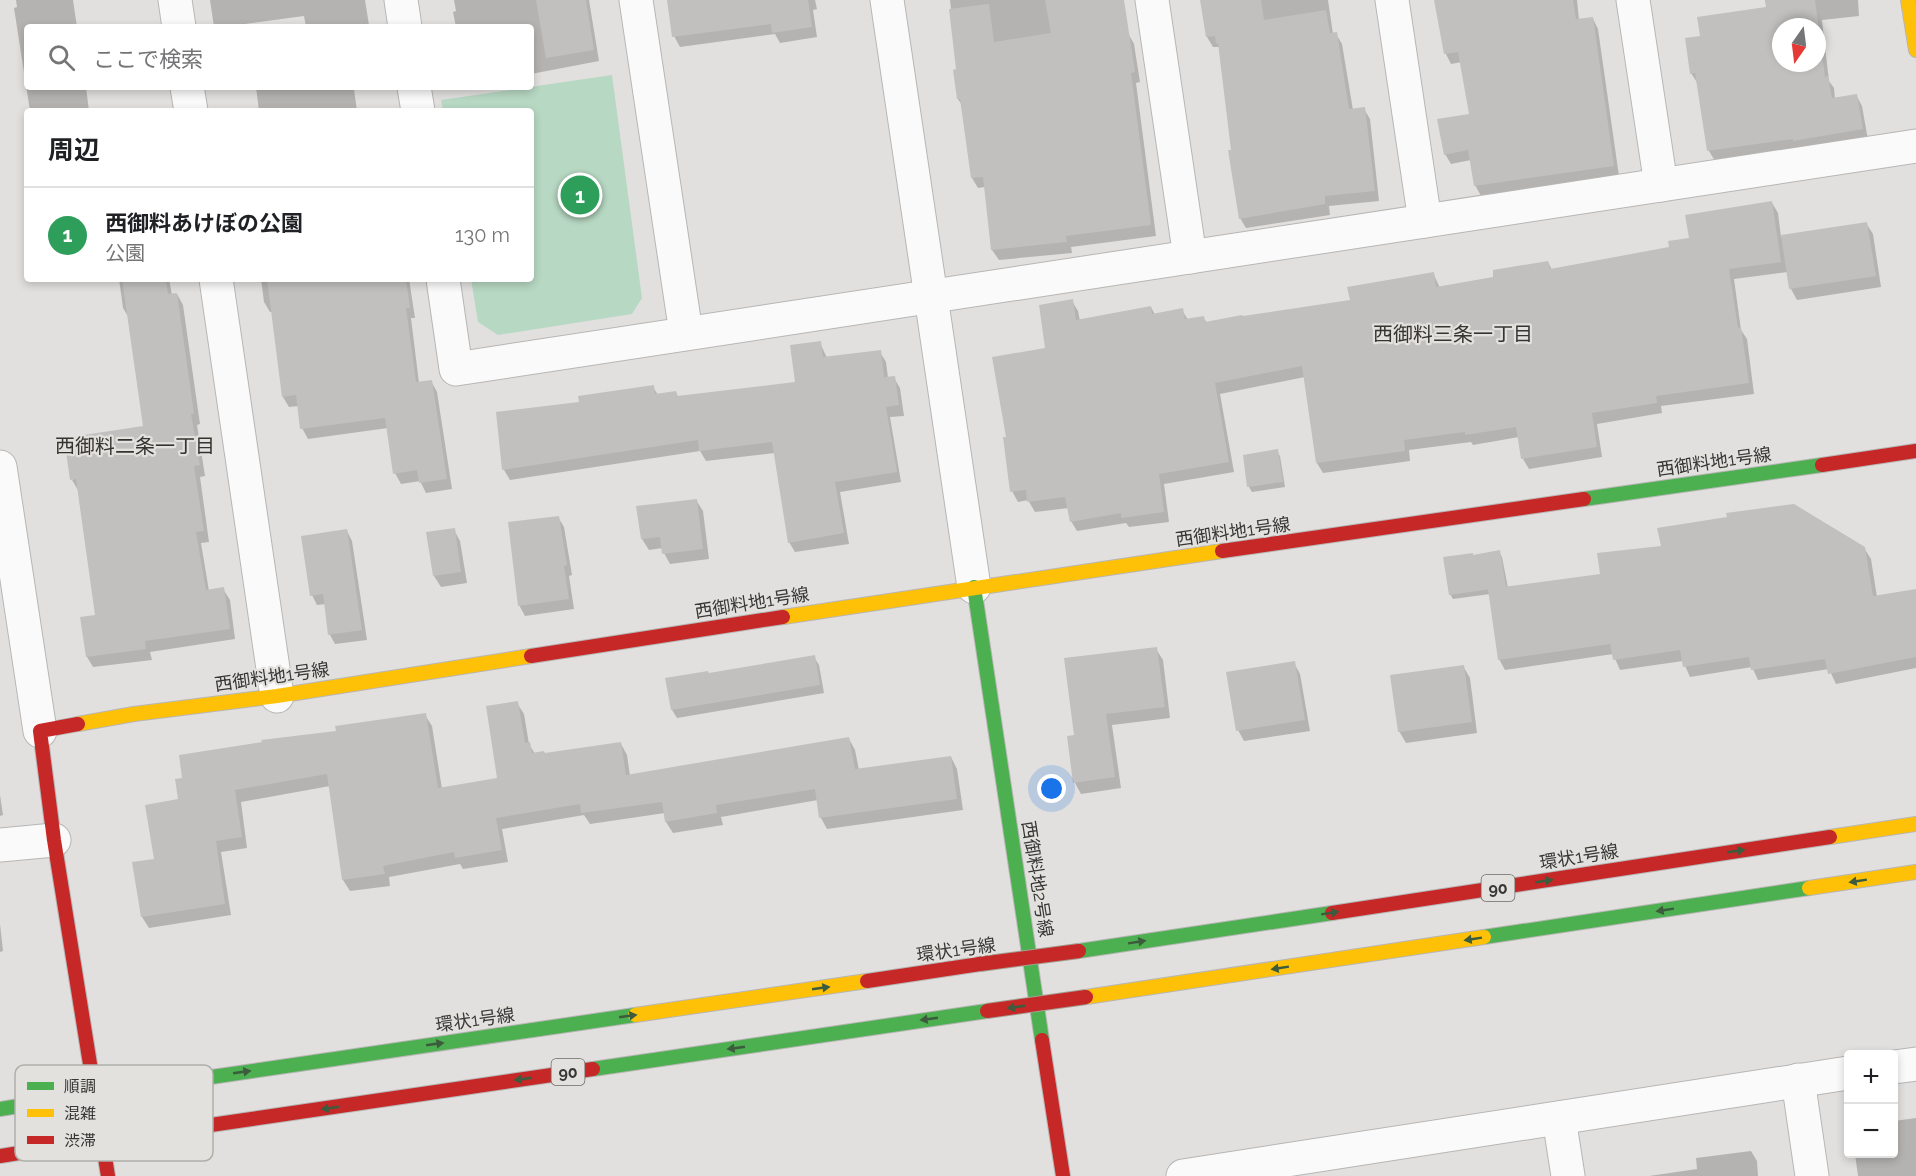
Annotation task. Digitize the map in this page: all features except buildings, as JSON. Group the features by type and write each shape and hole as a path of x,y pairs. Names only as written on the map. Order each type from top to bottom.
{"main road":[{"name":"西御料地1号線","path":"40,731 134,714 277,696 974,587 1916,451"},
{"name":"西御料地2号線","path":"974,587 1064,1176"},
{"path":"40,731 54,840 90,1065"},
{"name":"環状1号線","path":"213,1077 1079,951 1916,824"},
{"name":"90","path":"213,1125 1086,997 1916,872"},
{"name":"環状1号線","path":"0,1108 15,1106"},
{"name":"90","path":"0,1156 15,1154"},
{"path":"106,1161 108,1176"}],"street":[{"path":"175,0 179,24"},
{"path":"401,0 405,24"},
{"path":"636,0 686,333"},
{"path":"887,0 974,587"},
{"path":"1152,0 1190,257"},
{"path":"1392,0 1425,221"},
{"path":"1633,0 1661,185"},
{"path":"188,90 190,108"},
{"path":"414,90 418,108"},
{"path":"443,282 456,369 1916,146"},
{"path":"216,282 277,696"},
{"path":"0,467 40,731"},
{"path":"0,845 54,840"},
{"path":"1898,1066 1916,1064"},
{"path":"1183,1176 1326,1165 1559,1118 1844,1074"},
{"path":"1798,1080 1812,1176"},
{"path":"1559,1118 1568,1176"}],"green space":[{"path":"612,75 642,298 632,314 498,335 478,322 471,282 534,282 534,108 442,108 441,100 509,90 534,90 534,86"}],"traffic: fast":[{"path":"1584,499 1822,465"},
{"path":"974,587 1042,1040"},
{"path":"1484,937 1809,888"},
{"path":"1079,951 1332,913"},
{"path":"593,1069 987,1011"},
{"path":"213,1077 635,1015"},
{"path":"0,1109 15,1107"}],"traffic: slow":[{"path":"1908,0 1916,50"},
{"path":"783,617 1222,551"},
{"path":"78,724 134,714 277,696 531,656"},
{"path":"1830,837 1916,824"},
{"path":"1809,888 1916,872"},
{"path":"1086,997 1484,937"},
{"path":"635,1015 867,981"}],"traffic: jam":[{"path":"1822,465 1916,451"},
{"path":"1222,551 1584,499"},
{"path":"531,656 783,617"},
{"path":"78,724 40,731 54,840 90,1065"},
{"path":"1332,913 1830,837"},
{"path":"980,964 1079,951"},
{"path":"867,981 980,964"},
{"path":"987,1011 1086,997"},
{"path":"1042,1040 1063,1176"},
{"path":"213,1125 593,1069"},
{"path":"0,1156 15,1154"},
{"path":"106,1161 108,1176"}],"place":[{"name":"西御料あけぼの公園","path":"580,195"}],"district":[{"name":"西御料三条一丁目","path":"1453,334"},
{"name":"西御料二条一丁目","path":"135,446"}]}
